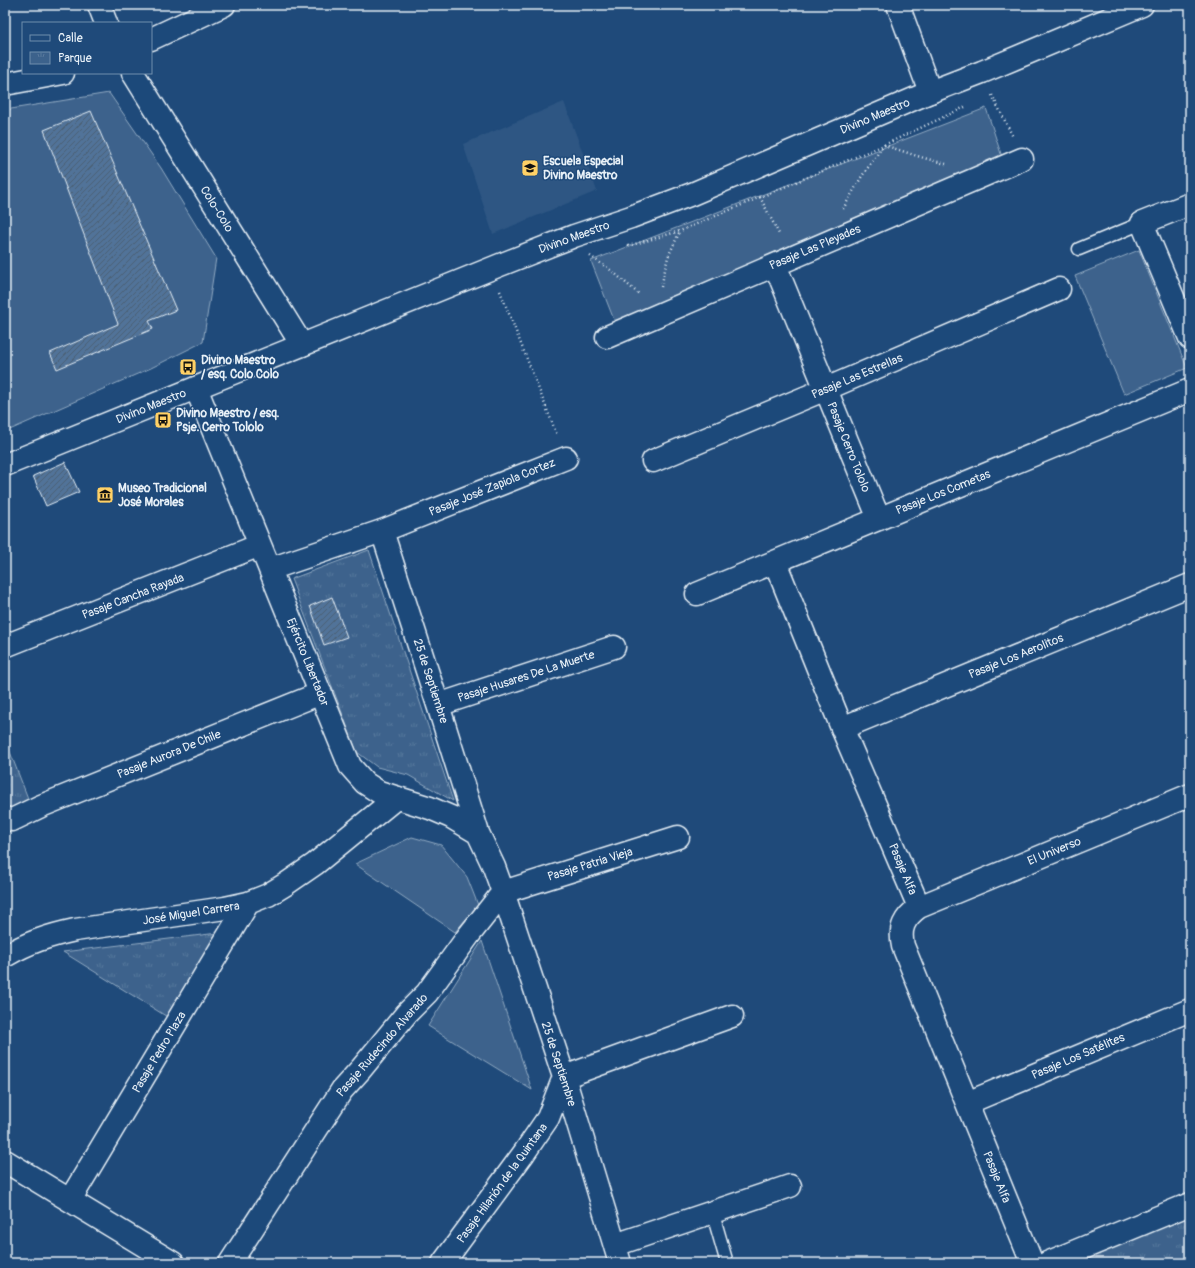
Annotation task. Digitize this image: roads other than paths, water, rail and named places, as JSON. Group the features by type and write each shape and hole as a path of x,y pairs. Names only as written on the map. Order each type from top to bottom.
{"street":[{"path":"99,5 106,22"},
{"path":"152,39 224,5"},
{"path":"898,5 930,92"},
{"name":"Divino Maestro","path":"5,465 500,265 574,236 631,217 692,194 930,92 982,72 1142,5"},
{"path":"5,84 58,74"},
{"name":"Colo-Colo","path":"133,74 302,345"},
{"name":"Pasaje Las Pleyades","path":"607,336 986,174 1019,150"},
{"path":"1190,204 1142,223 1190,338"},
{"name":"Pasaje Cerro Tololo","path":"775,265 879,519"},
{"name":"Pasaje Las Estrellas","path":"653,461 1059,289"},
{"name":"Ejército Libertador","path":"196,388 350,766 365,783 379,792 430,808 478,832"},
{"name":"Pasaje Los Cometas","path":"697,594 1190,390"},
{"name":"Pasaje José Zapiola Cortez","path":"270,569 382,531 566,458"},
{"name":"25 de Septiembre","path":"382,531 478,832 494,867 503,892 564,1077 617,1254"},
{"name":"Pasaje Cancha Rayada","path":"5,646 260,545"},
{"name":"Pasaje Alfa","path":"775,562 842,728 919,907 910,913 904,922 901,938 903,946 1032,1263"},
{"name":"Pasaje Los Aerolitos","path":"842,728 1190,585"},
{"name":"Pasaje Husares De La Muerte","path":"438,705 614,647"},
{"name":"Pasaje Aurora De Chile","path":"11,818 321,693"},
{"name":"El Universo","path":"919,907 1190,795"},
{"name":"José Miguel Carrera","path":"5,956 27,944 51,935 225,908 248,903 268,895 314,864 396,798"},
{"name":"Pasaje Patria Vieja","path":"503,892 678,837"},
{"name":"Pasaje Rudecindo Alvarado","path":"230,1263 342,1090 407,1013 427,993 468,935 503,892"},
{"name":"Pasaje Pedro Plaza","path":"70,1200 248,903"},
{"name":"Pasaje Los Satélites","path":"967,1103 1190,1010"},
{"path":"564,1077 732,1016"},
{"name":"Pasaje Hilarión de la Quintana","path":"444,1263 548,1118 564,1077"},
{"path":"5,1160 173,1263"},
{"path":"617,1254 712,1211 790,1186"},
{"path":"1047,1263 1190,1204"}],"lane":[{"path":"1079,249 1142,223"},
{"path":"712,1211 727,1263"}],"place":[{"name":"Escuela Especial Divino Maestro","path":"530,168"},
{"name":"Divino Maestro / esq. Colo Colo","path":"188,367"},
{"name":"Divino Maestro / esq. Psje. Cerro Tololo","path":"163,420"},
{"name":"Museo Tradicional José Morales","path":"105,495"}]}
